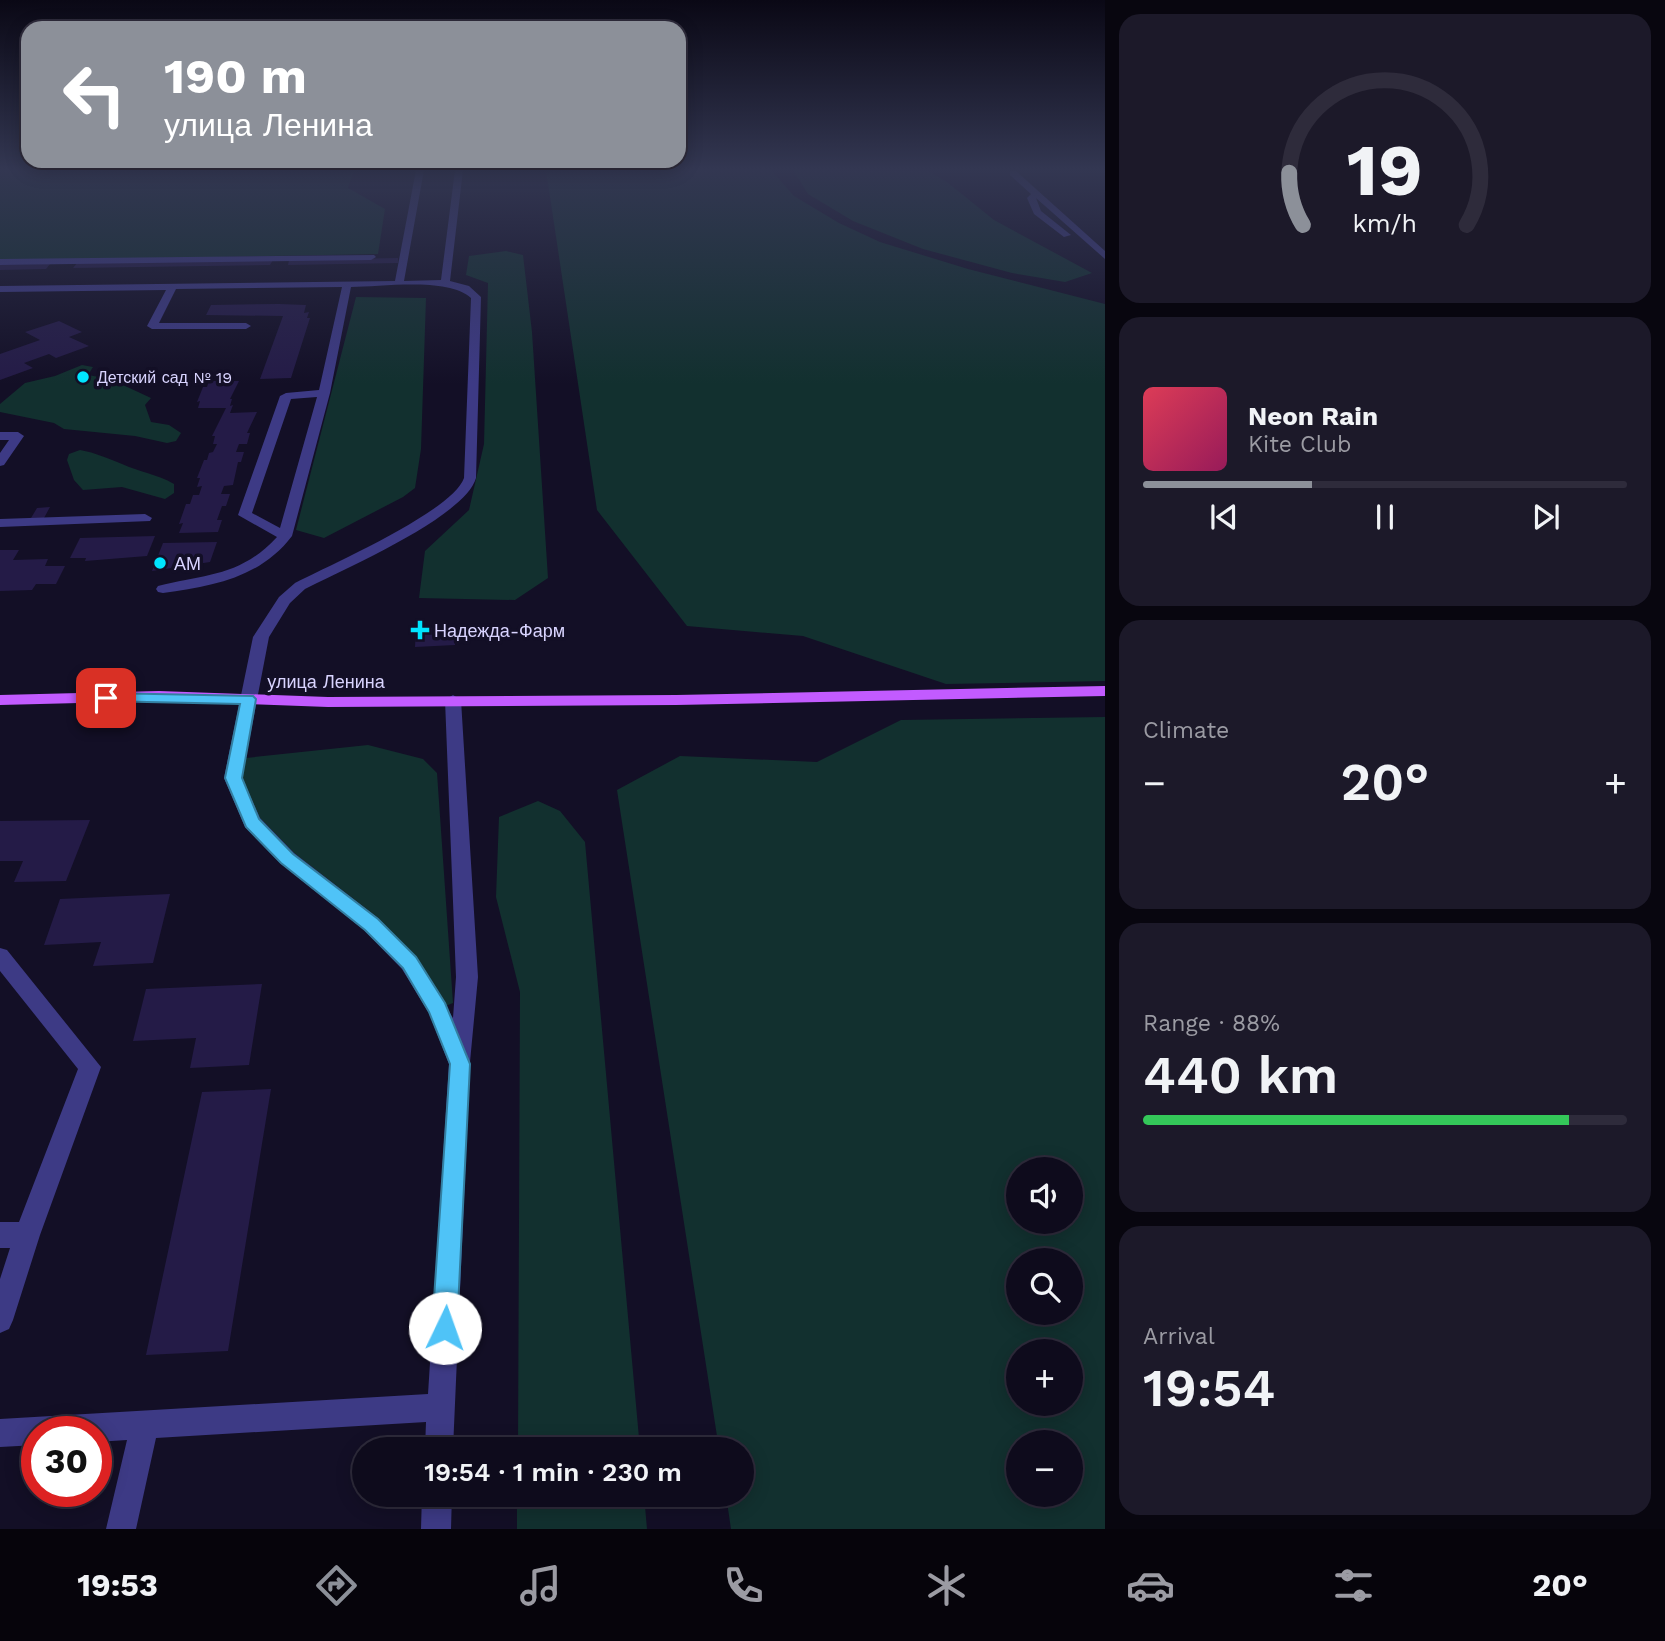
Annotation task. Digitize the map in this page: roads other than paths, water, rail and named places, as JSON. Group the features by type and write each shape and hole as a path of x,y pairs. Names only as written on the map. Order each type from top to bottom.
{"main road":[{"name":"улица Ленина","path":"0,700 159,696 328,702 690,700 1105,691"}],"street":[{"path":"399,283 407,241"},
{"path":"450,284 452,241"},
{"path":"1078,241 1105,256"},
{"path":"279,285 283,257"},
{"path":"0,261 371,257"},
{"path":"58,270 66,261"},
{"path":"43,289 51,279"},
{"path":"0,289 399,283 450,284 473,292 477,303 470,478 467,488 438,514 300,586 284,600 261,637 233,778 252,822 287,858 371,924 410,963 438,1009 460,1064"},
{"path":"163,589 210,583 254,566 273,551 285,536 324,393 347,284"},
{"path":"172,287 152,327 246,326"},
{"path":"285,536 245,514 286,396 324,393"},
{"path":"0,436 18,436 0,462"},
{"path":"0,523 145,518"},
{"path":"439,1437 467,977 447,700"},
{"path":"0,956 90,1067 27,1235 0,1320"},
{"path":"0,1235 27,1235"},
{"path":"0,1433 440,1407"},
{"path":"121,1529 145,1426"},
{"path":"436,1529 437,1507"}],"place":[{"name":"Детский сад № 19","path":"83,377"},
{"name":"АМ","path":"160,563"},
{"name":"Надежда-Фарм","path":"420,630"}]}
